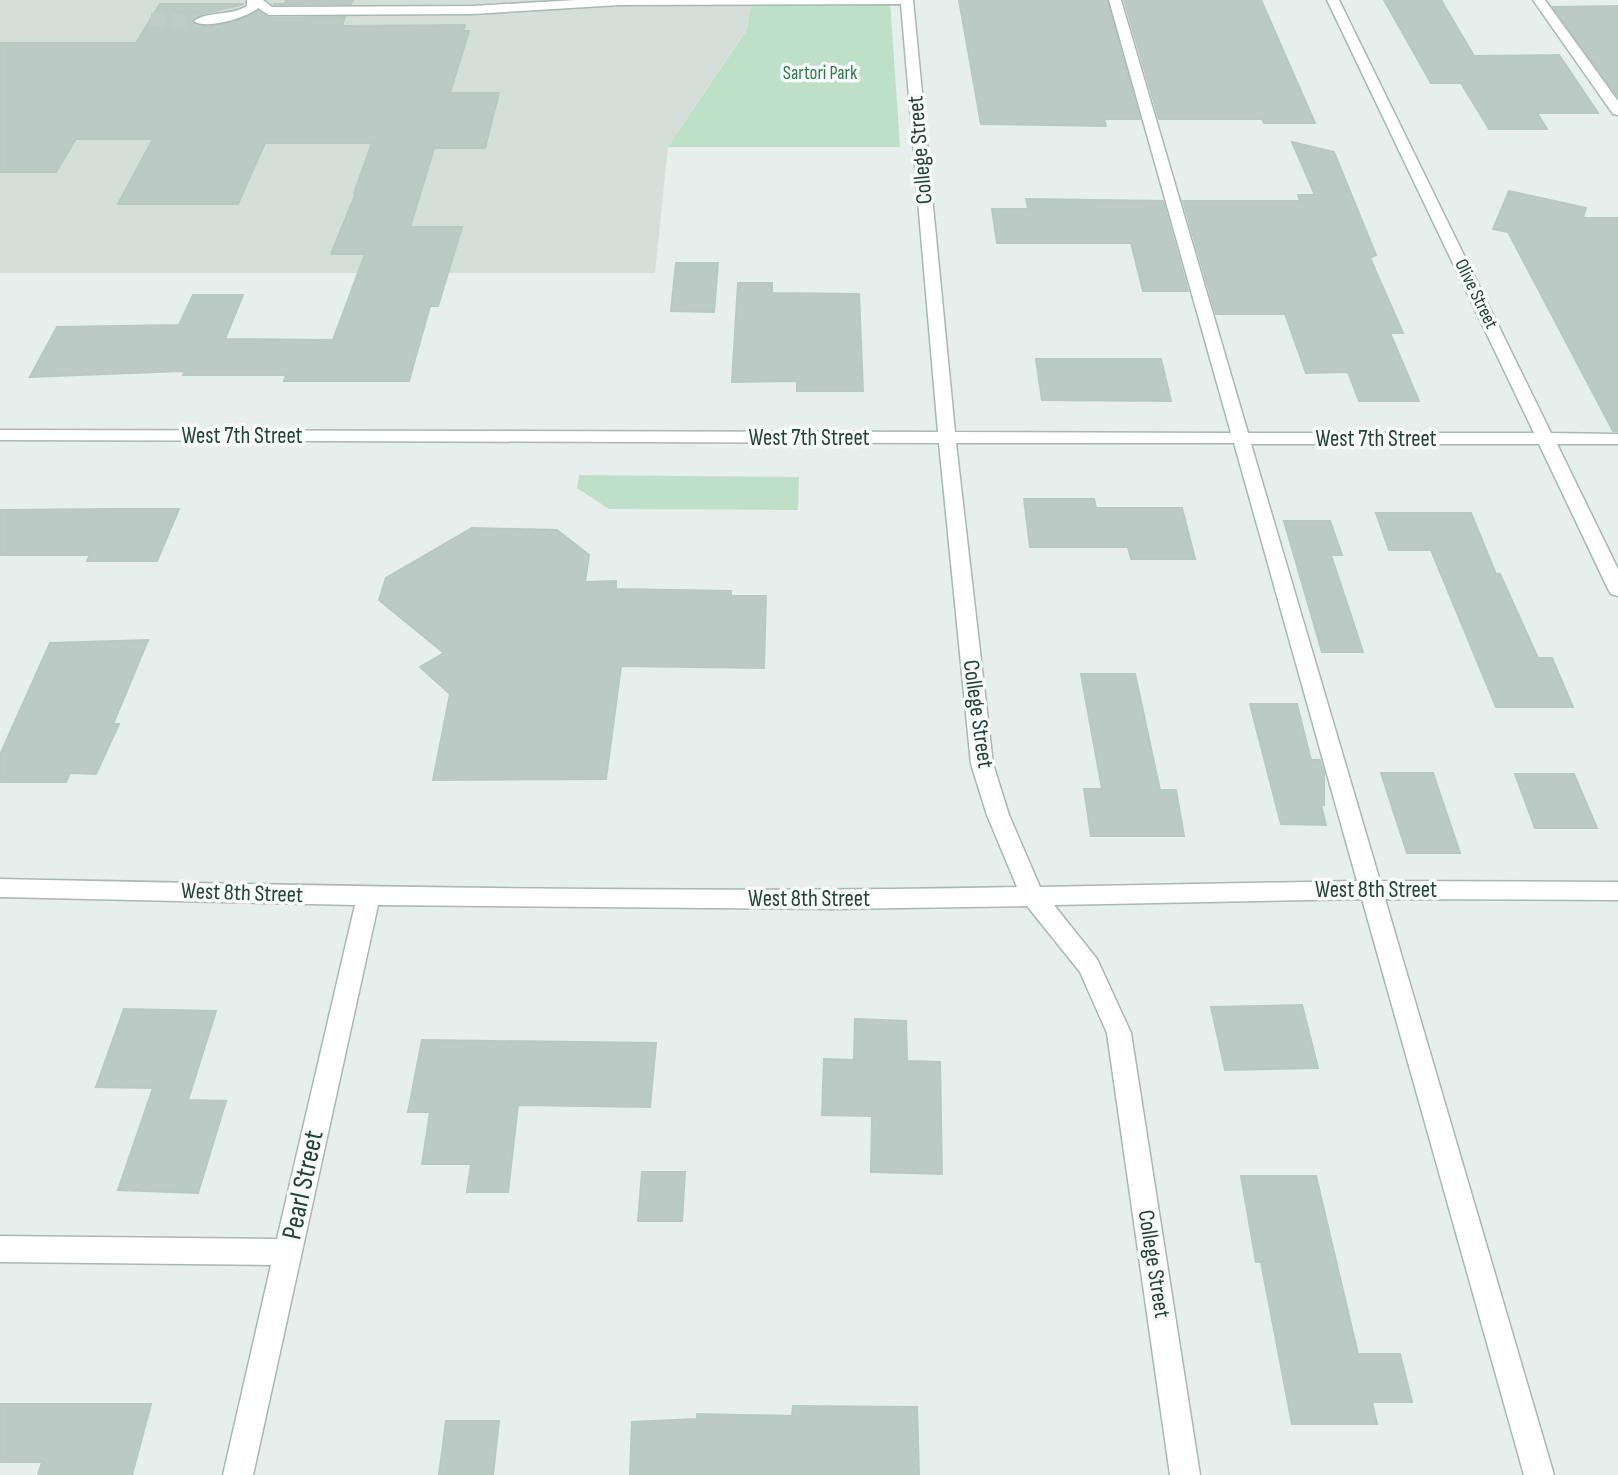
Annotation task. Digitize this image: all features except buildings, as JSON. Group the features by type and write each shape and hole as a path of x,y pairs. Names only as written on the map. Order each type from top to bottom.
{"street":[{"path":"201,21 241,15 253,7 254,0 269,11 348,11 474,10 620,1 907,0"},
{"name":"College Street","path":"907,0 947,439 982,764 998,815 1032,895 1089,966 1119,1033 1185,1475"},
{"path":"1115,0 1539,1475"},
{"name":"Olive Street","path":"1333,0 1618,589"},
{"path":"1539,0 1618,111"},
{"name":"West 7th Street","path":"0,435 1618,439"},
{"name":"West 8th Street","path":"0,888 369,896 835,900 1370,890 1618,891"},
{"name":"Pearl Street","path":"238,1475 353,957 369,896"},
{"path":"0,1249 288,1252"}],"shaded area":[{"path":"0,0 752,0 747,28 668,147 655,273 0,273"}],"green space":[{"name":"Sartori Park","path":"752,0 890,0 900,147 668,147 747,29"},
{"path":"579,475 799,477 798,510 609,509 577,488"}],"tunnel":[{"path":"151,20 200,21"}]}
